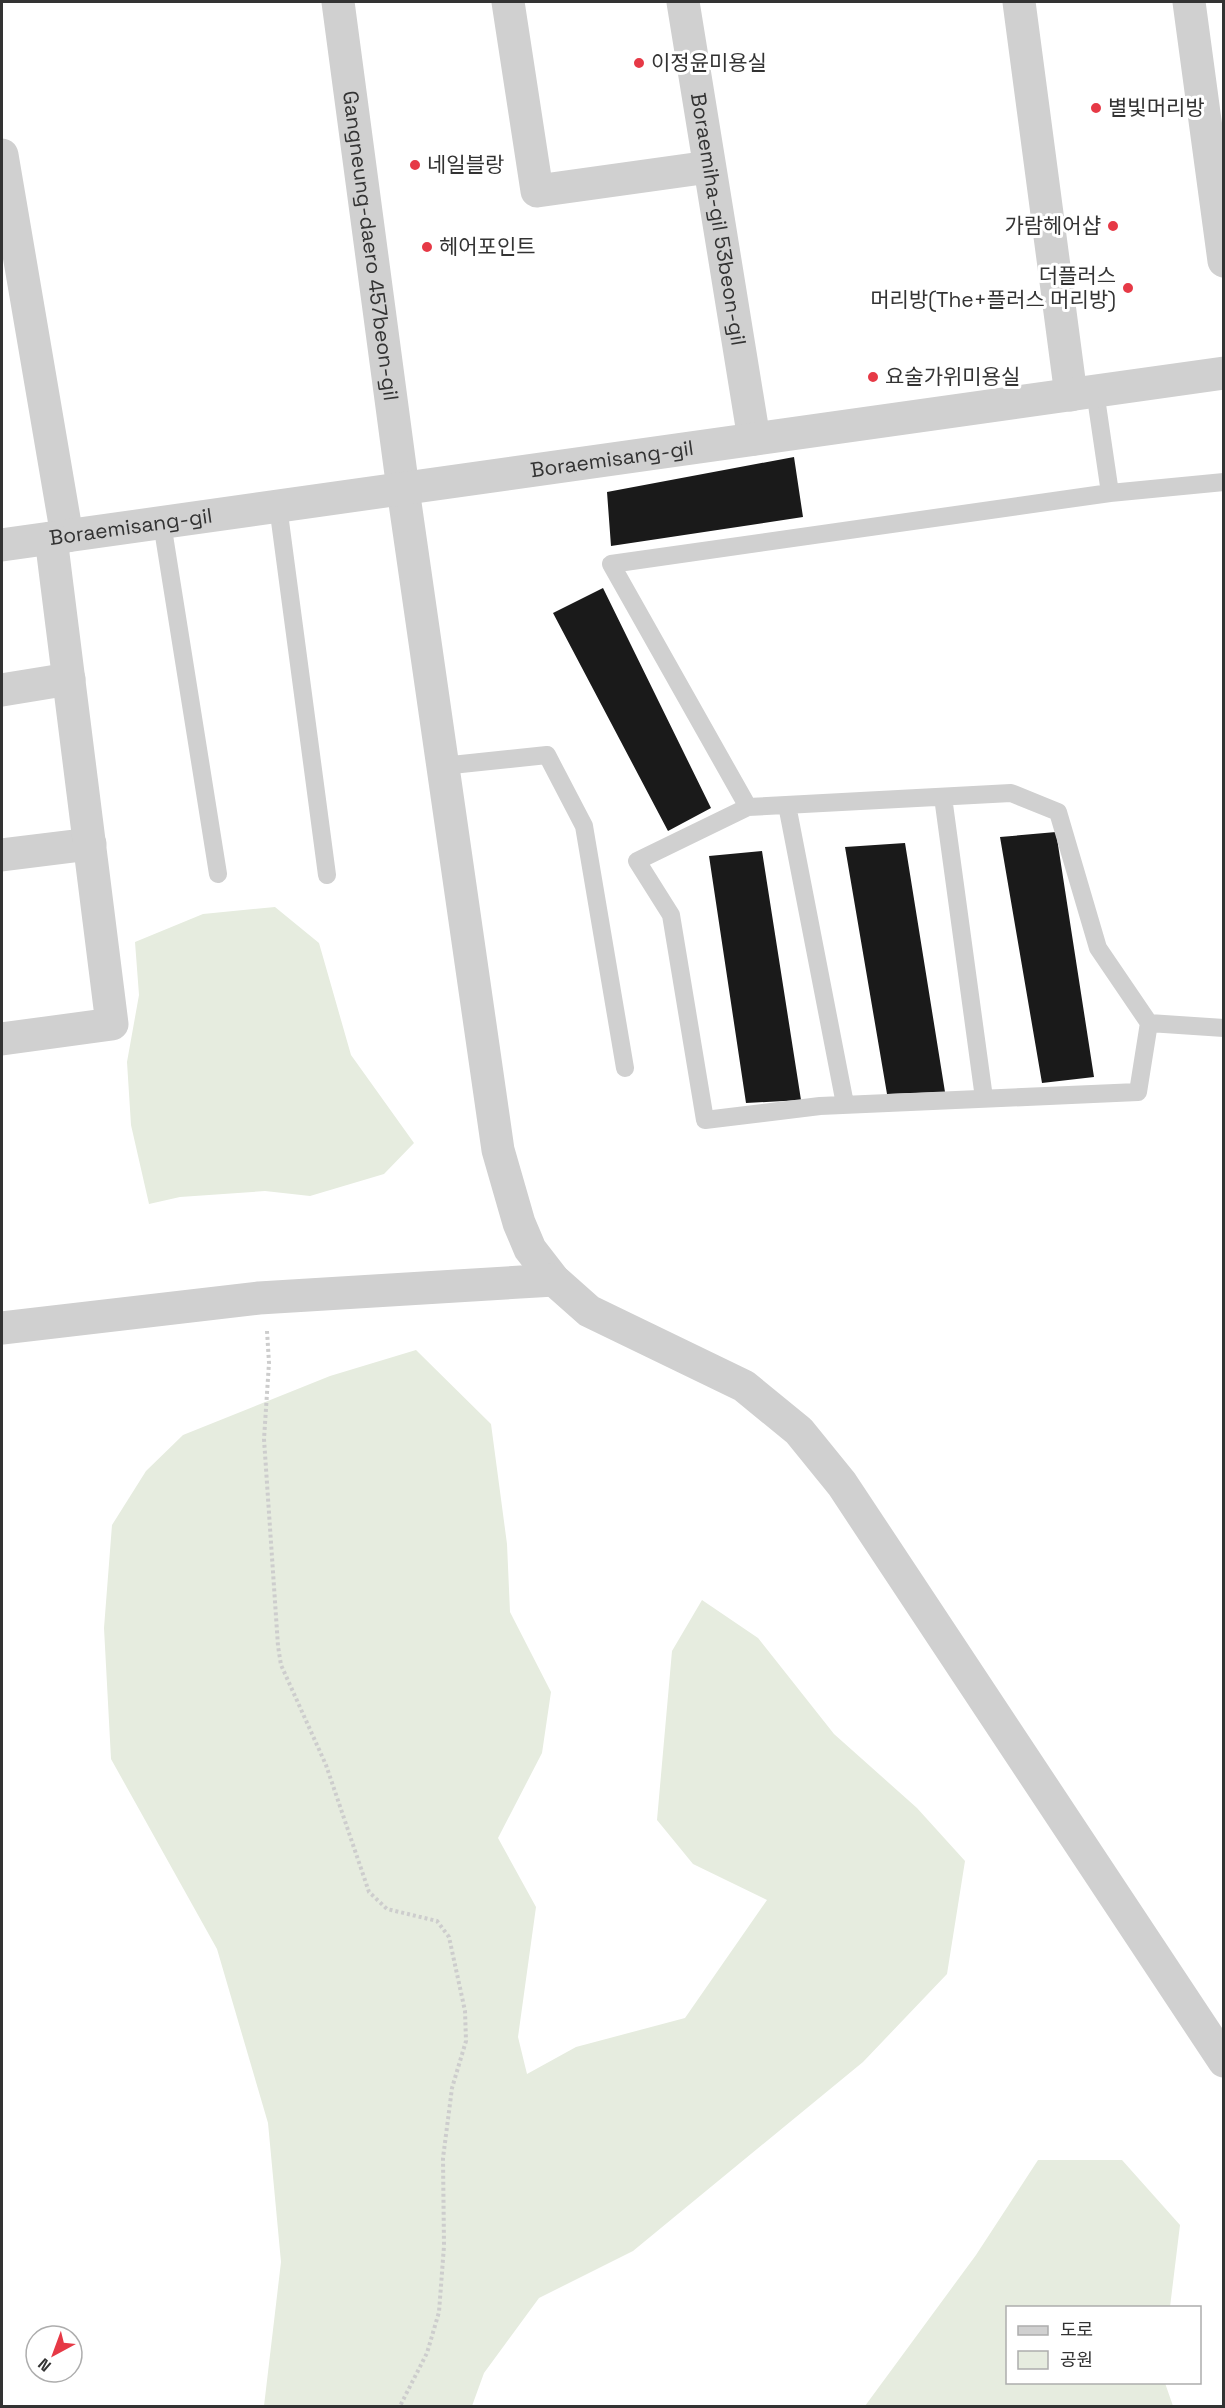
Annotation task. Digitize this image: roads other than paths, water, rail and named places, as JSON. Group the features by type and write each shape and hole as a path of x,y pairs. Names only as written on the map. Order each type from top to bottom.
{"street":[{"name":"Gangneung-daero 457beon-gil","path":"338,2 402,489 498,1150 519,1223 530,1249 554,1280 589,1311 744,1386 799,1431 842,1484 1224,2061"},
{"path":"508,2 537,191 709,167"},
{"name":"Boraemiha-gil 53beon-gil","path":"683,2 754,439"},
{"path":"1019,2 1083,393"},
{"path":"1189,2 1224,261"},
{"path":"2,155 59,537 69,679 112,1024 2,1039"},
{"name":"Boraemisang-gil","path":"2,545 1224,373"},
{"path":"2,690 69,679"},
{"path":"2,855 90,844"},
{"path":"2,1328 259,1298 554,1280"}],"lane":[{"path":"1083,393 1110,493"},
{"path":"748,807 610,564 1110,493 1224,482"},
{"path":"278,506 327,874"},
{"path":"162,523 218,874"},
{"path":"442,766 547,755 584,826 625,1068"},
{"path":"1011,793 1058,812 1098,948 1149,1023 1138,1092 845,1104 705,1120 671,915 637,861 748,807 787,805 1011,793"},
{"path":"943,797 984,1098"},
{"path":"787,805 845,1104"},
{"path":"1149,1023 1224,1028"}],"place":[{"name":"이정윤미용실","path":"639,63"},
{"name":"별빛머리방","path":"1096,108"},
{"name":"네일블랑","path":"415,165"},
{"name":"가람헤어샵","path":"1113,226"},
{"name":"헤어포인트","path":"427,247"},
{"name":"더플러스 머리방(The+플러스 머리방)","path":"1128,288"},
{"name":"요술가위미용실","path":"873,377"}]}
